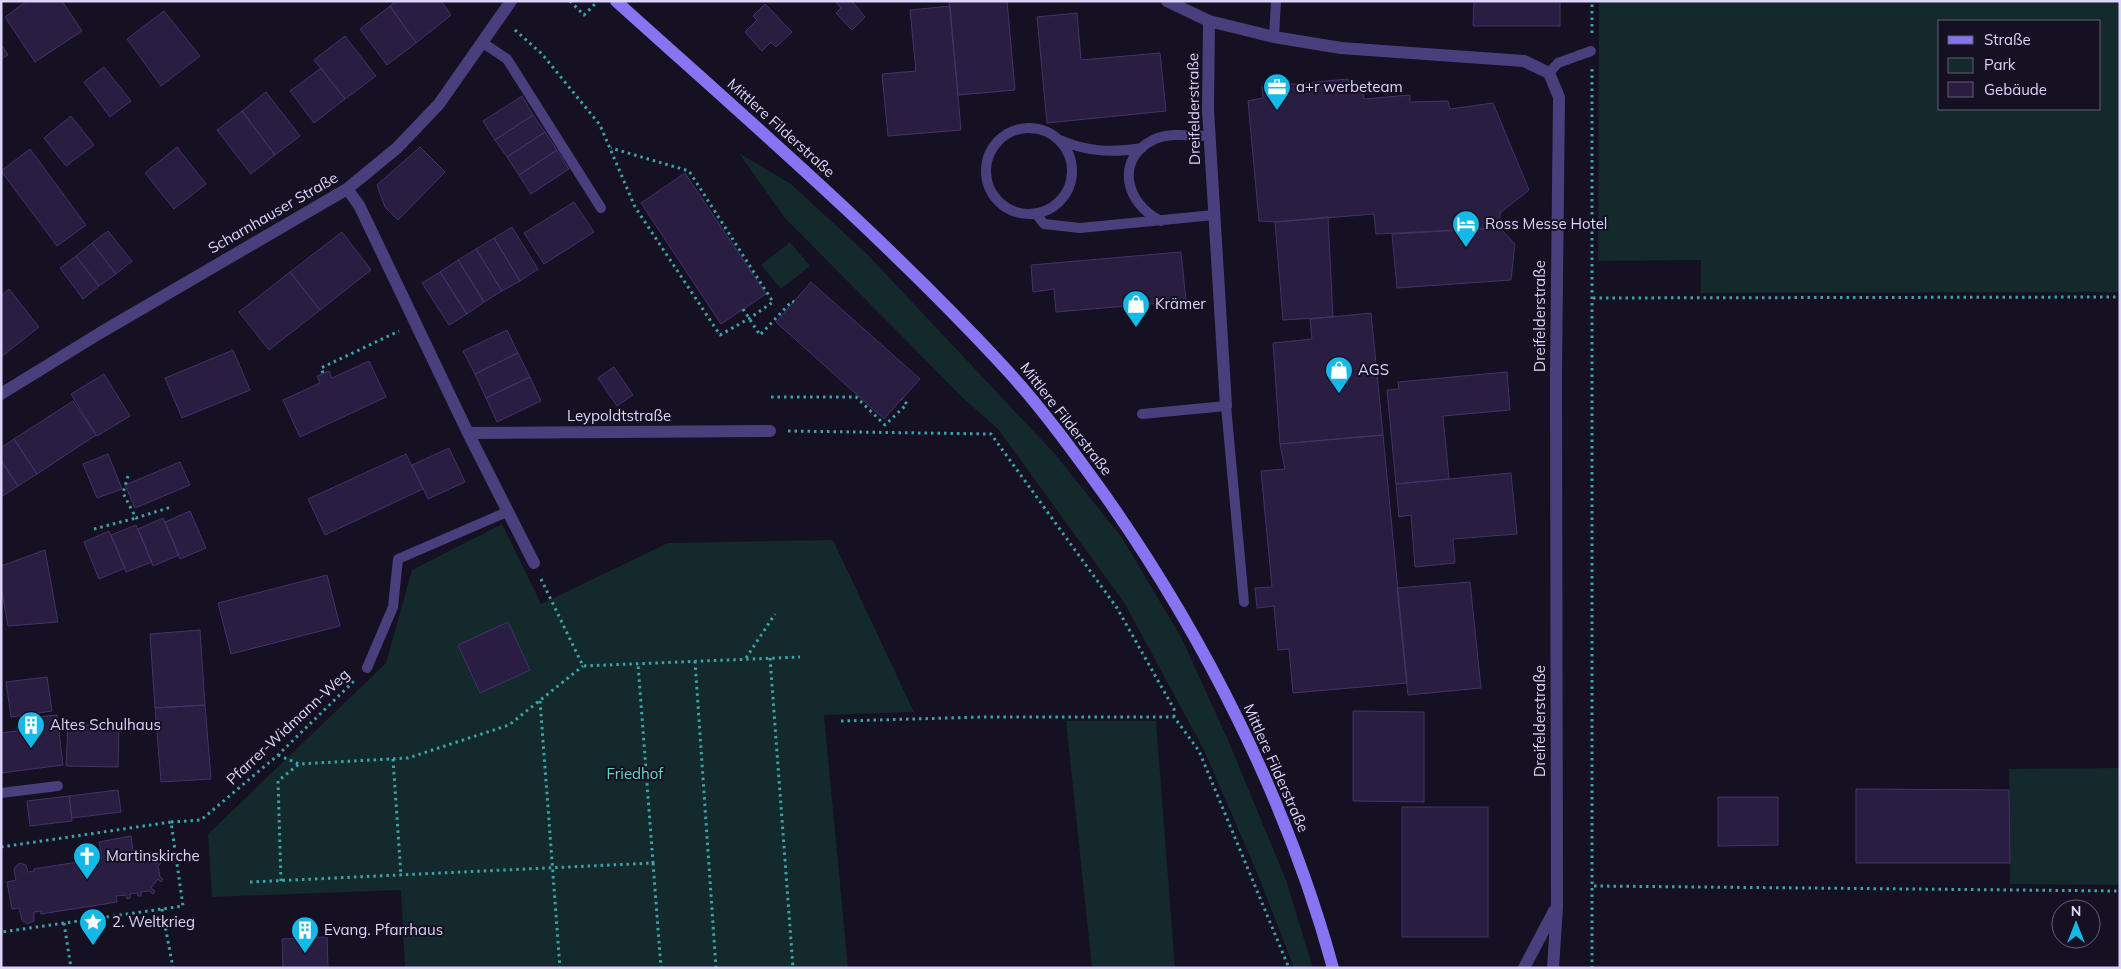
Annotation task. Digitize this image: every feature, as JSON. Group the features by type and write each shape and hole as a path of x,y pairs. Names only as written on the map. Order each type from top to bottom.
{"main road":[{"name":"Mittlere Filderstraße","path":"616,1 890,248 1007,370 1073,450 1132,533 1193,632 1247,736 1304,874 1333,968"}],"street":[{"name":"Scharnhauser Straße","path":"1,394 93,337 347,189 398,148 439,104 500,20 511,1"},
{"path":"1167,1 1209,21 1274,37 1341,48 1524,61 1549,74"},
{"name":"Dreifelderstraße","path":"1209,21 1209,136 1226,406"},
{"name":"Dreifelderstraße","path":"1549,74 1559,97 1556,372 1557,907 1553,968"},
{"path":"347,189 359,205 468,433 534,563"},
{"name":"Leypoldtstraße","path":"468,433 770,431"},
{"name":"Dreifelderstraße","path":"1524,968 1557,907"}],"lane":[{"path":"1274,37 1276,1"},
{"path":"483,43 507,59 601,208"},
{"path":"1549,74 1558,63 1592,51"},
{"path":"1058,140 1071,160 1072,177 1062,199 1056,205 1036,214 1018,213 1010,210 997,200 986,178 987,162 999,141 1020,129 1037,129 1058,140 1086,149 1104,152 1142,148"},
{"path":"1161,221 1140,207 1132,194 1129,178 1130,169 1137,154 1142,148 1163,136 1209,136"},
{"path":"1036,214 1044,224 1080,228 1214,215"},
{"path":"1142,414 1226,406 1244,602"},
{"path":"367,668 393,607 398,559 507,512"},
{"path":"1,793 58,786"}],"path":[{"path":"570,1 584,14 597,1"},
{"path":"1592,1 1594,886 1592,968"},
{"path":"500,20 514,29 542,54 600,125 635,207 720,334 750,318 773,302 689,171 611,148"},
{"path":"1593,298 2120,297"},
{"path":"743,309 760,335 792,301 794,302"},
{"path":"323,373 321,368 416,323"},
{"path":"771,397 856,397 885,425 907,404 902,399"},
{"path":"770,431 991,434 1117,608 1174,708 1174,717 1199,751 1289,968"},
{"path":"128,476 123,493 136,518"},
{"path":"94,529 171,507"},
{"path":"534,563 583,666"},
{"path":"746,659 775,614"},
{"path":"278,755 298,764 408,758 508,725 583,666 800,657"},
{"path":"770,658 793,968"},
{"path":"695,661 716,968"},
{"path":"638,664 662,968"},
{"name":"Pfarrer-Widmann-Weg","path":"1,846 171,822 201,820 278,755 367,668"},
{"path":"540,700 560,968"},
{"path":"842,722 1014,717 1174,717"},
{"path":"393,758 401,876"},
{"path":"280,881 278,781 298,764"},
{"path":"1,930 2,932 183,906 171,822"},
{"path":"250,882 653,863"},
{"path":"1594,886 2120,891"},
{"path":"162,909 173,968"},
{"path":"64,923 71,968"}],"green space":[{"path":"1599,1 2120,1 2120,292 1701,293 1701,260 1598,261"},
{"path":"739,153 791,184 868,255 1055,454 1122,538 1181,637 1228,740 1286,880 1313,968 1294,968 1258,875 1204,750 1125,604 998,429 965,400 784,217"},
{"path":"790,242 810,266 781,289 761,265"},
{"name":"Friedhof","path":"502,524 541,604 668,543 833,540 914,712 824,715 848,968 405,968 401,890 212,897 208,834 386,663 412,570"},
{"path":"1066,721 1156,721 1175,968 1092,968"},
{"path":"2120,768 2120,885 2010,884 2009,769"}],"building":[{"path":"27,1 62,1 82,31 35,62 5,17"},
{"path":"396,1 441,1 451,15 416,43 390,6"},
{"path":"835,1 852,1 865,17 852,30 836,13 841,8"},
{"path":"949,1 1007,1 1015,90 958,95"},
{"path":"1474,1 1560,1 1560,26 1473,26"},
{"path":"765,4 792,32 776,47 771,42 762,51 745,32 757,20 753,16"},
{"path":"390,6 416,43 387,65 360,29"},
{"path":"950,6 961,130 888,136 882,74 916,71 910,10"},
{"path":"164,11 200,56 161,86 127,39"},
{"path":"1077,13 1081,60 1160,53 1166,111 1047,123 1037,17"},
{"path":"345,36 376,76 345,99 314,60"},
{"path":"1,44 8,55 1,59"},
{"path":"104,67 131,101 110,117 84,82"},
{"path":"321,68 345,99 314,123 290,91"},
{"path":"1348,79 1349,91 1362,90 1364,99 1410,95 1410,102 1448,101 1450,109 1493,103 1529,190 1500,213 1500,228 1376,234 1374,214 1275,222 1259,221 1248,101 1263,98 1262,87"},
{"path":"266,92 300,136 275,155 242,111"},
{"path":"522,96 533,115 495,140 483,121"},
{"path":"242,111 275,155 251,174 217,130"},
{"path":"533,115 545,132 507,157 495,140"},
{"path":"71,116 94,145 66,166 44,138"},
{"path":"545,132 557,150 519,175 507,157"},
{"path":"177,147 206,184 174,209 145,173"},
{"path":"420,147 445,172 398,220 385,207 377,185"},
{"path":"30,149 86,225 57,246 1,171"},
{"path":"557,150 569,169 531,194 519,175"},
{"path":"685,173 766,294 721,324 641,203"},
{"path":"574,202 594,232 544,264 524,233"},
{"path":"1328,217 1333,317 1283,320 1275,222"},
{"path":"512,227 538,269 520,281 494,238"},
{"path":"1500,228 1515,244 1511,280 1397,288 1392,234"},
{"path":"108,231 132,261 116,274 92,243"},
{"path":"342,232 371,270 320,310 290,272"},
{"path":"494,238 520,281 502,291 476,249"},
{"path":"92,243 116,274 99,286 76,256"},
{"path":"476,249 502,291 484,302 458,260"},
{"path":"1181,252 1186,301 1056,312 1054,289 1033,292 1031,265"},
{"path":"76,256 99,286 83,299 60,268"},
{"path":"458,260 484,302 467,314 440,272"},
{"path":"290,272 320,310 269,350 239,312"},
{"path":"440,272 467,314 449,325 422,283"},
{"path":"811,282 920,379 884,419 776,322"},
{"path":"9,289 39,327 1,357 1,296"},
{"path":"1371,313 1383,435 1280,444 1273,343 1312,339 1310,319"},
{"path":"507,330 518,353 475,374 463,351"},
{"path":"233,350 250,390 182,418 165,378"},
{"path":"518,353 530,377 486,398 475,374"},
{"path":"369,361 386,397 300,437 283,400 320,383 317,376 329,371 332,378"},
{"path":"614,367 633,395 617,406 598,378"},
{"path":"1507,372 1510,410 1443,416 1449,479 1396,484 1387,390 1399,389 1398,382"},
{"path":"104,374 130,416 97,436 71,394"},
{"path":"530,377 541,401 497,422 486,398"},
{"path":"73,401 96,435 37,474 14,439"},
{"path":"1383,435 1407,683 1293,693 1289,649 1278,650 1274,606 1257,608 1255,588 1272,587 1261,471 1285,469 1280,444"},
{"path":"14,439 37,474 18,486 1,461 1,448"},
{"path":"449,448 465,482 428,499 412,465"},
{"path":"108,454 122,489 97,498 83,464"},
{"path":"406,454 423,489 325,535 308,499"},
{"path":"1,461 18,486 1,497"},
{"path":"180,462 190,485 135,508 125,485"},
{"path":"1511,473 1517,534 1453,539 1455,563 1415,567 1411,515 1399,517 1396,484"},
{"path":"190,511 206,548 180,559 165,522"},
{"path":"163,518 179,555 153,566 138,529"},
{"path":"136,525 152,562 126,572 111,535"},
{"path":"109,531 125,568 99,579 84,542"},
{"path":"45,550 58,622 8,626 1,587 1,566"},
{"path":"327,575 340,626 231,654 218,603"},
{"path":"1470,582 1481,688 1408,695 1397,588"},
{"path":"508,622 530,670 480,693 458,645"},
{"path":"200,630 205,705 155,708 150,634"},
{"path":"47,677 52,711 11,717 6,682"},
{"path":"205,705 211,779 161,782 155,708"},
{"path":"1353,711 1424,712 1424,802 1353,801"},
{"name":"Altes Schulhaus","path":"57,715 63,765 1,773 1,733 39,728 38,717"},
{"path":"68,725 119,726 118,767 66,766"},
{"path":"1856,789 2009,790 2010,863 1856,863"},
{"path":"118,790 121,812 72,818 69,796"},
{"path":"69,796 72,821 30,826 27,801"},
{"path":"1718,797 1778,797 1778,845 1718,846"},
{"path":"1402,807 1488,807 1488,937 1402,937"},
{"name":"Martinskirche","path":"131,836 134,858 144,857 146,853 148,854 146,858 156,864 158,860 161,863 158,866 160,877 163,879 161,882 158,879 151,888 155,891 153,894 149,891 141,892 141,896 138,896 137,893 130,894 130,898 127,899 126,895 116,896 117,902 41,914 41,911 34,912 34,921 27,924 22,920 19,908 12,909 7,882 16,880 14,869 19,863 26,865 28,872 34,871 34,869 102,858 99,842"},
{"name":"Evang. Pfarrhaus","path":"327,937 328,968 283,968 282,939"}],"place":[{"name":"a+r werbeteam","path":"1277,111"},
{"name":"Ross Messe Hotel","path":"1466,248"},
{"name":"Krämer","path":"1136,328"},
{"name":"AGS","path":"1339,394"},
{"name":"Altes Schulhaus","path":"31,749"},
{"name":"Martinskirche","path":"87,880"},
{"name":"2. Weltkrieg","path":"93,946"},
{"name":"Evang. Pfarrhaus","path":"305,954"}]}
